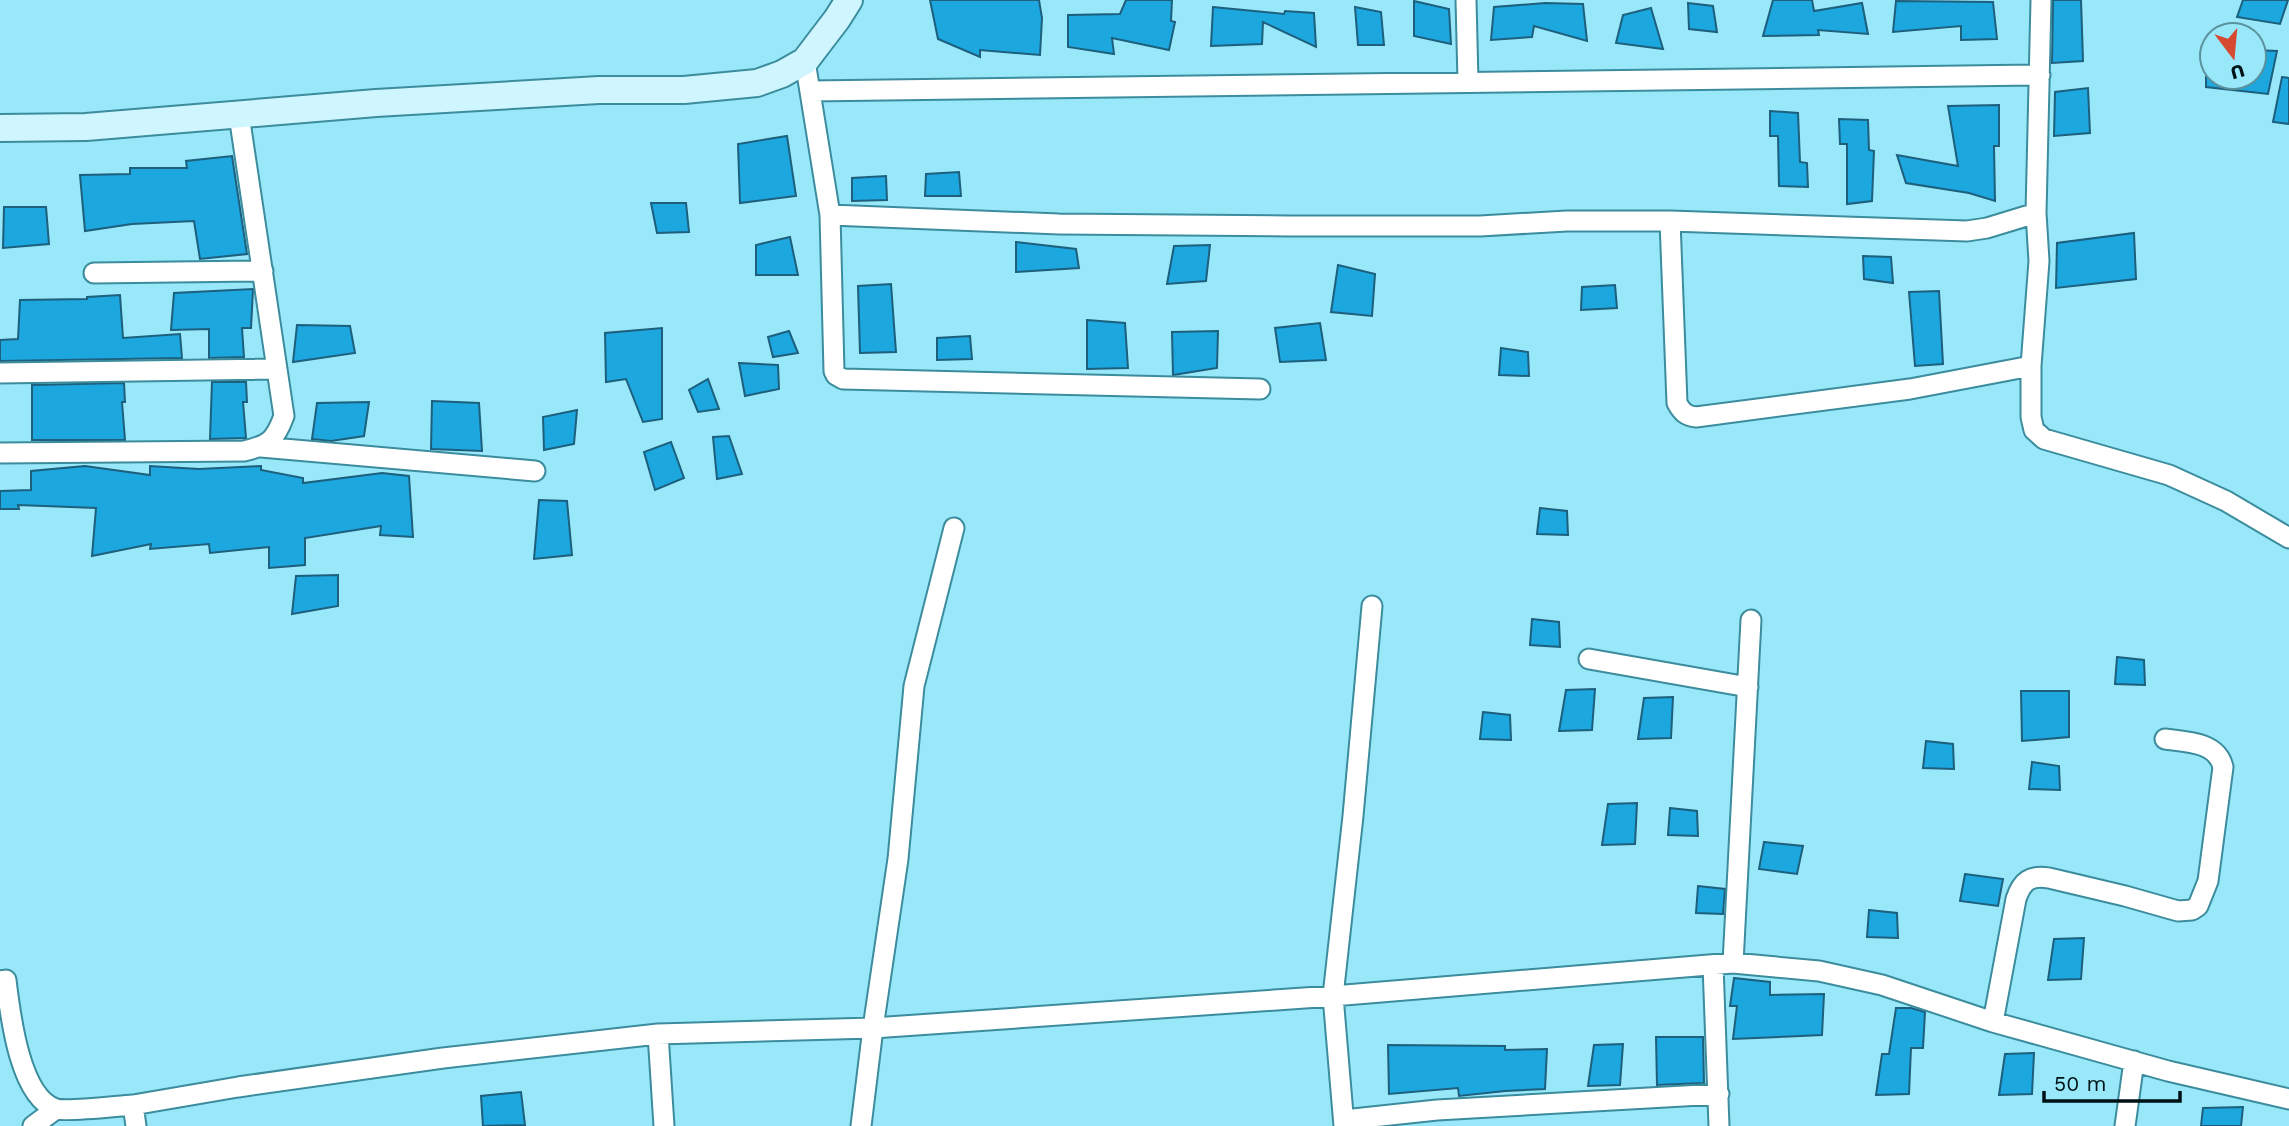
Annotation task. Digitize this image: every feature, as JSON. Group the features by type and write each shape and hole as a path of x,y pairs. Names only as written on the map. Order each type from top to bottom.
{"main road":[{"path":"0,128 86,127 376,103 757,83 805,61 849,0"}],"street":[{"path":"1466,0 1468,82"},
{"path":"2041,0 2036,213 2039,280 2031,366 2031,417 2035,430 2044,439 2169,475 2226,500 2289,538"},
{"path":"805,61 830,215 836,375 843,380 1260,389"},
{"path":"810,91 2040,75"},
{"path":"239,116 284,416 276,437 261,447"},
{"path":"830,215 1059,224 1480,226 1567,221 1670,221 1967,230 1987,228 2036,213"},
{"path":"1670,221 1677,403 1688,416 1910,389 2031,366"},
{"path":"94,273 263,271"},
{"path":"0,373 277,369"},
{"path":"0,453 244,451 261,447 535,471"},
{"path":"861,1126 898,859 914,686 954,528"},
{"path":"1372,606 1333,996 1344,1123 1437,1110 1719,1094"},
{"path":"1719,1126 1723,964 1748,687 1751,620"},
{"path":"1589,659 1748,687"},
{"path":"1993,1022 2016,899 2020,888 2028,879 2040,876 2178,911 2192,910 2201,902 2208,881 2223,768 2218,753 2213,749 2186,741 2165,739"},
{"path":"33,1126 56,1109 133,1105 443,1058 658,1034 873,1028 1333,996 1723,964 1831,974 1882,985 1993,1022 2134,1061 2289,1099"},
{"path":"0,981 6,980 16,1048 24,1068 44,1101 56,1109"},
{"path":"658,1034 664,1126"},
{"path":"2125,1126 2134,1061"},
{"path":"133,1105 136,1126"}],"building":[{"path":"930,0 1039,0 1042,18 1040,55 980,50 980,57 938,39"},
{"path":"1126,0 1172,0 1171,21 1175,22 1169,50 1112,38 1114,54 1068,47 1068,15 1120,14"},
{"path":"1773,0 1812,0 1814,11 1862,3 1868,34 1818,30 1819,35 1763,36"},
{"path":"2053,0 2081,0 2083,61 2052,63"},
{"path":"2243,0 2288,0 2280,24 2237,17"},
{"path":"1414,1 1449,9 1451,44 1414,36"},
{"path":"1896,1 1993,2 1997,39 1961,40 1961,26 1893,32"},
{"path":"1545,3 1583,4 1587,41 1534,26 1532,37 1491,40 1494,7"},
{"path":"1688,3 1713,6 1717,32 1689,29"},
{"path":"1213,7 1284,14 1285,11 1314,13 1316,47 1263,22 1262,44 1211,46"},
{"path":"1355,7 1381,12 1384,45 1358,45"},
{"path":"1651,8 1663,49 1616,43 1623,15"},
{"path":"2268,51 2277,51 2268,94 2241,91 2268,91"},
{"path":"2282,77 2289,78 2289,124 2273,122"},
{"path":"2088,88 2090,133 2054,136 2055,92"},
{"path":"1999,105 1999,146 1994,146 1995,201 1969,193 1906,183 1897,155 1958,166 1948,106"},
{"path":"1770,111 1798,113 1800,162 1807,163 1808,187 1779,186 1778,136 1770,136"},
{"path":"1839,119 1868,120 1869,150 1874,151 1872,201 1847,204 1847,144 1840,144"},
{"path":"787,136 796,196 740,203 738,144"},
{"path":"232,156 247,254 200,259 194,221 132,224 85,231 80,175 130,174 130,168 187,168 186,161"},
{"path":"959,172 961,196 925,196 926,174"},
{"path":"886,176 887,200 852,201 852,178"},
{"path":"651,203 686,203 689,232 657,233"},
{"path":"4,207 46,207 49,244 3,248"},
{"path":"2134,233 2136,279 2056,288 2057,243"},
{"path":"790,237 798,275 756,275 756,245"},
{"path":"1016,242 1076,249 1079,268 1016,272"},
{"path":"1210,245 1206,281 1167,284 1174,246"},
{"path":"1863,256 1891,257 1893,283 1864,279"},
{"path":"1338,265 1375,274 1372,316 1331,312"},
{"path":"891,284 896,352 860,353 858,286"},
{"path":"1615,285 1617,308 1581,310 1582,287"},
{"path":"253,289 251,328 242,328 244,357 209,358 209,329 171,330 174,293"},
{"path":"1939,291 1943,364 1915,366 1909,292"},
{"path":"120,295 123,338 180,334 182,358 0,361 0,340 18,339 20,300 87,299"},
{"path":"1087,320 1125,323 1128,368 1087,369"},
{"path":"1320,323 1326,360 1280,362 1275,328"},
{"path":"297,325 350,326 355,353 293,362"},
{"path":"662,328 662,419 643,422 626,379 606,382 605,333"},
{"path":"789,331 798,353 773,357 768,337"},
{"path":"1218,331 1217,368 1173,375 1172,332"},
{"path":"970,336 972,359 937,360 937,338"},
{"path":"1501,348 1528,352 1529,376 1499,375"},
{"path":"739,363 778,365 779,389 745,396"},
{"path":"708,379 719,409 698,412 689,390"},
{"path":"212,382 246,382 247,402 243,402 246,438 210,439"},
{"path":"124,383 125,402 122,402 125,440 32,440 32,385"},
{"path":"432,401 479,403 482,451 431,449"},
{"path":"369,402 364,436 331,441 312,439 317,403"},
{"path":"577,410 574,444 544,450 543,417"},
{"path":"729,436 742,474 717,479 713,437"},
{"path":"671,442 684,478 655,490 644,452"},
{"path":"85,466 150,475 150,466 199,469 261,466 261,470 303,478 303,483 382,473 409,476 413,537 380,535 381,526 305,538 305,565 269,568 269,547 210,553 209,544 150,549 151,544 92,556 96,508 18,505 19,509 0,509 0,491 31,490 31,471"},
{"path":"539,500 567,501 572,555 534,559"},
{"path":"1540,508 1567,511 1568,535 1537,534"},
{"path":"338,575 338,606 292,614 296,576"},
{"path":"1532,619 1559,622 1560,647 1530,645"},
{"path":"2117,657 2144,660 2145,685 2115,684"},
{"path":"1595,689 1592,730 1559,731 1566,690"},
{"path":"2021,691 2069,691 2069,737 2022,741"},
{"path":"1673,697 1671,738 1638,739 1644,698"},
{"path":"1483,712 1510,715 1511,740 1480,739"},
{"path":"1926,741 1953,744 1954,769 1923,768"},
{"path":"2032,762 2059,766 2060,790 2029,789"},
{"path":"1637,803 1635,844 1602,845 1608,804"},
{"path":"1670,808 1697,811 1698,836 1668,835"},
{"path":"1764,842 1803,846 1797,874 1759,869"},
{"path":"1965,874 2003,879 1998,906 1960,901"},
{"path":"1698,886 1725,889 1723,914 1696,913"},
{"path":"1869,910 1897,913 1898,938 1867,937"},
{"path":"2084,938 2081,979 2048,980 2054,939"},
{"path":"1734,978 1770,982 1770,995 1824,994 1822,1035 1733,1039 1737,1006 1730,1006"},
{"path":"1896,1008 1925,1012 1923,1048 1911,1048 1909,1094 1876,1095 1882,1054 1889,1054"},
{"path":"1656,1037 1703,1037 1704,1083 1657,1085"},
{"path":"1623,1044 1620,1085 1588,1086 1594,1045"},
{"path":"1388,1045 1547,1049 1545,1089 1459,1096 1458,1088 1389,1094"},
{"path":"2034,1053 2032,1094 1999,1095 2005,1054"},
{"path":"521,1092 525,1125 483,1126 481,1096"},
{"path":"2243,1107 2241,1126 2201,1126 2203,1108"}]}
